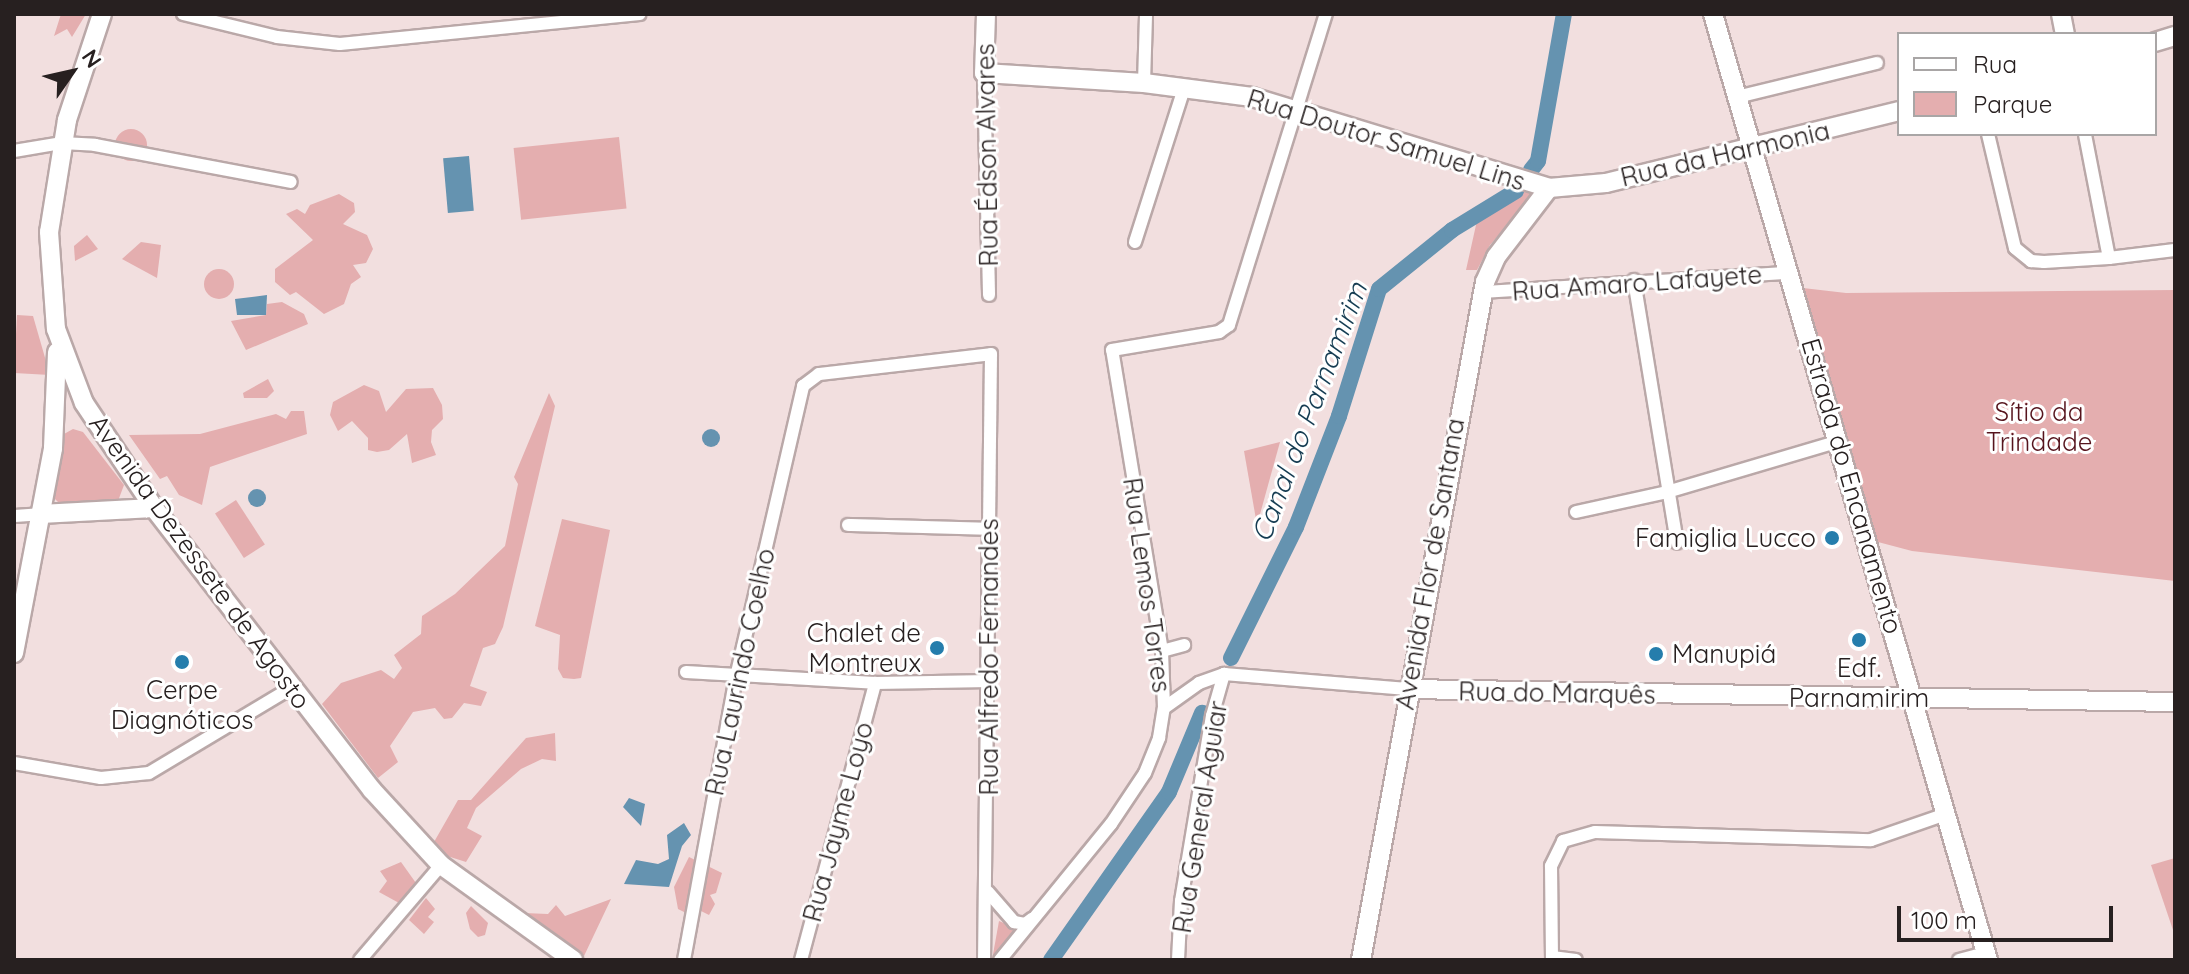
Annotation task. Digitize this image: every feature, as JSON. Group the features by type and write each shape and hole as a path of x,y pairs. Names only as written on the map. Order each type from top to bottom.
{"main road":[{"name":"Avenida Dezessete de Agosto","path":"102,14 62,143 49,232 56,329 84,403 154,508 372,790 441,865 573,960"},
{"name":"Rua Édson Alvares","path":"984,73 986,14"},
{"name":"Estrada do Encanamento","path":"1713,14 1987,956"},
{"name":"Rua Doutor Samuel Lins","path":"984,73 1144,83 1252,97 1549,188"},
{"name":"Rua da Harmonia","path":"1549,188 1606,183 1897,112"},
{"name":"Avenida Flor de Santana","path":"1361,960 1407,689 1484,292 1496,257 1549,188"},
{"path":"14,653 58,396 56,329"},
{"path":"40,514 154,508"},
{"name":"Rua do Marquês","path":"1407,689 2175,702"}],"street":[{"path":"183,14 277,37 340,44 639,14"},
{"path":"1144,83 1146,14"},
{"path":"1294,110 1326,14"},
{"path":"1737,97 1877,63"},
{"name":"Rua Édson Alvares","path":"984,73 989,295"},
{"path":"1135,242 1184,88"},
{"name":"Rua Lemos Torres","path":"1000,960 1041,912 1145,773 1164,708 1162,651 1112,350 1219,332 1235,313 1294,110"},
{"path":"1988,136 2011,235 2021,256 2044,262 2175,250"},
{"path":"2085,136 2109,258"},
{"path":"14,151 62,143 291,182"},
{"name":"Rua Amaro Lafayete","path":"1484,292 1634,280 1790,273"},
{"path":"1634,280 1677,543"},
{"name":"Rua Alfredo Fernandes","path":"803,386 819,374 991,354 988,892 984,960"},
{"name":"Rua Laurindo Coelho","path":"684,960 736,677 803,386"},
{"path":"1576,512 1667,492 1839,441"},
{"path":"14,516 40,514"},
{"path":"848,525 989,529"},
{"path":"1162,651 1184,645"},
{"path":"686,672 875,683 990,681"},
{"name":"Rua do Marquês","path":"1164,708 1199,683 1224,674 1407,689"},
{"name":"Rua General Aguiar","path":"1178,960 1181,901 1212,716 1224,674"},
{"name":"Rua Jayme Loyo","path":"801,960 875,683"},
{"path":"14,763 101,778 149,773 291,688"},
{"path":"1576,960 1552,958 1551,866 1563,841 1595,832 1843,842 1892,836 1946,814"},
{"path":"360,960 441,865"},
{"path":"988,892 1014,922 1025,924 1041,912"},
{"path":"1959,960 1987,956"}],"green space":[{"path":"61,14 86,14 72,37 67,29 54,36"},
{"path":"131,129 142,134 147,145 142,156 131,161 120,156 115,145 120,134"},
{"path":"619,137 627,209 521,220 514,148"},
{"path":"1522,186 1534,195 1490,245 1477,270 1466,270 1478,216"},
{"path":"339,194 354,203 355,212 343,224 367,235 373,249 366,263 353,265 361,277 351,284 344,304 324,314 296,292 290,295 275,282 275,269 313,240 286,214 297,209 305,214 310,205"},
{"path":"87,235 98,249 75,261 74,246"},
{"path":"141,242 161,245 157,278 122,259"},
{"path":"219,269 230,273 234,284 230,295 219,299 208,295 204,284 208,273"},
{"name":"Sítio da Trindade","path":"1803,288 1846,293 2175,290 2175,581 1912,551 1878,542"},
{"path":"282,302 304,314 308,324 246,350 231,321 266,315 267,304"},
{"path":"17,315 33,316 50,375 14,373"},
{"path":"268,379 274,391 267,398 244,398 243,393"},
{"path":"364,385 379,391 386,412 406,389 433,388 442,405 443,419 432,430 431,442 436,455 412,463 407,434 389,450 377,452 368,450 368,438 352,421 338,431 330,415 333,402"},
{"path":"549,393 555,406 503,627 495,644 483,648 470,686 487,692 481,706 464,703 452,718 444,719 435,708 413,712 390,746 398,762 378,778 322,704 341,683 381,670 394,679 402,668 394,655 421,634 422,616 455,594 505,546 518,484 514,477"},
{"path":"291,411 304,411 307,434 210,467 202,505 179,495 167,476 160,479 129,435 200,434 276,414 286,419"},
{"path":"73,429 83,432 124,485 118,501 60,504 54,498 64,434"},
{"path":"1280,442 1257,525 1244,451"},
{"path":"236,500 265,544 244,558 215,514"},
{"path":"562,519 610,530 581,678 574,679 563,678 558,669 560,635 535,626"},
{"path":"555,733 556,761 542,759 521,769 476,808 467,828 482,836 466,862 444,855 434,842 458,800 471,800 526,738"},
{"path":"689,857 722,873 716,893 710,895 715,904 709,915 701,911 696,918 678,909 674,887"},
{"path":"2175,858 2175,936 2151,865"},
{"path":"401,862 416,883 399,903 379,892 387,881 380,871"},
{"path":"426,898 435,909 428,917 434,922 424,934 409,920"},
{"path":"611,899 584,956 524,913 548,914 556,905 565,916"},
{"path":"471,906 488,923 485,935 478,937 470,929 466,913"},
{"path":"999,921 1018,929 992,960"}],"water":[{"path":"469,156 474,211 448,213 443,158"},
{"path":"267,295 266,315 237,315 235,299"},
{"path":"711,429 720,438 711,447 702,438"},
{"path":"257,489 266,498 257,507 248,498"},
{"path":"629,798 645,804 641,826 623,807"},
{"path":"684,823 691,835 682,846 669,887 624,884 636,860 658,864 669,859 667,835"}],"waterway":[{"name":"Canal do Parnamirim","path":"1531,170 1538,161 1564,14"},
{"name":"Canal do Parnamirim","path":"1231,658 1296,527 1339,416 1379,289 1452,230 1516,191"},
{"name":"Canal do Parnamirim","path":"1051,960 1169,792 1202,713"}],"place":[{"name":"Famiglia Lucco","path":"1832,538"},
{"name":"Edf. Parnamirim","path":"1859,640"},
{"name":"Chalet de Montreux","path":"937,648"},
{"name":"Manupiá","path":"1656,654"},
{"name":"Cerpe Diagnóticos","path":"182,662"}]}
